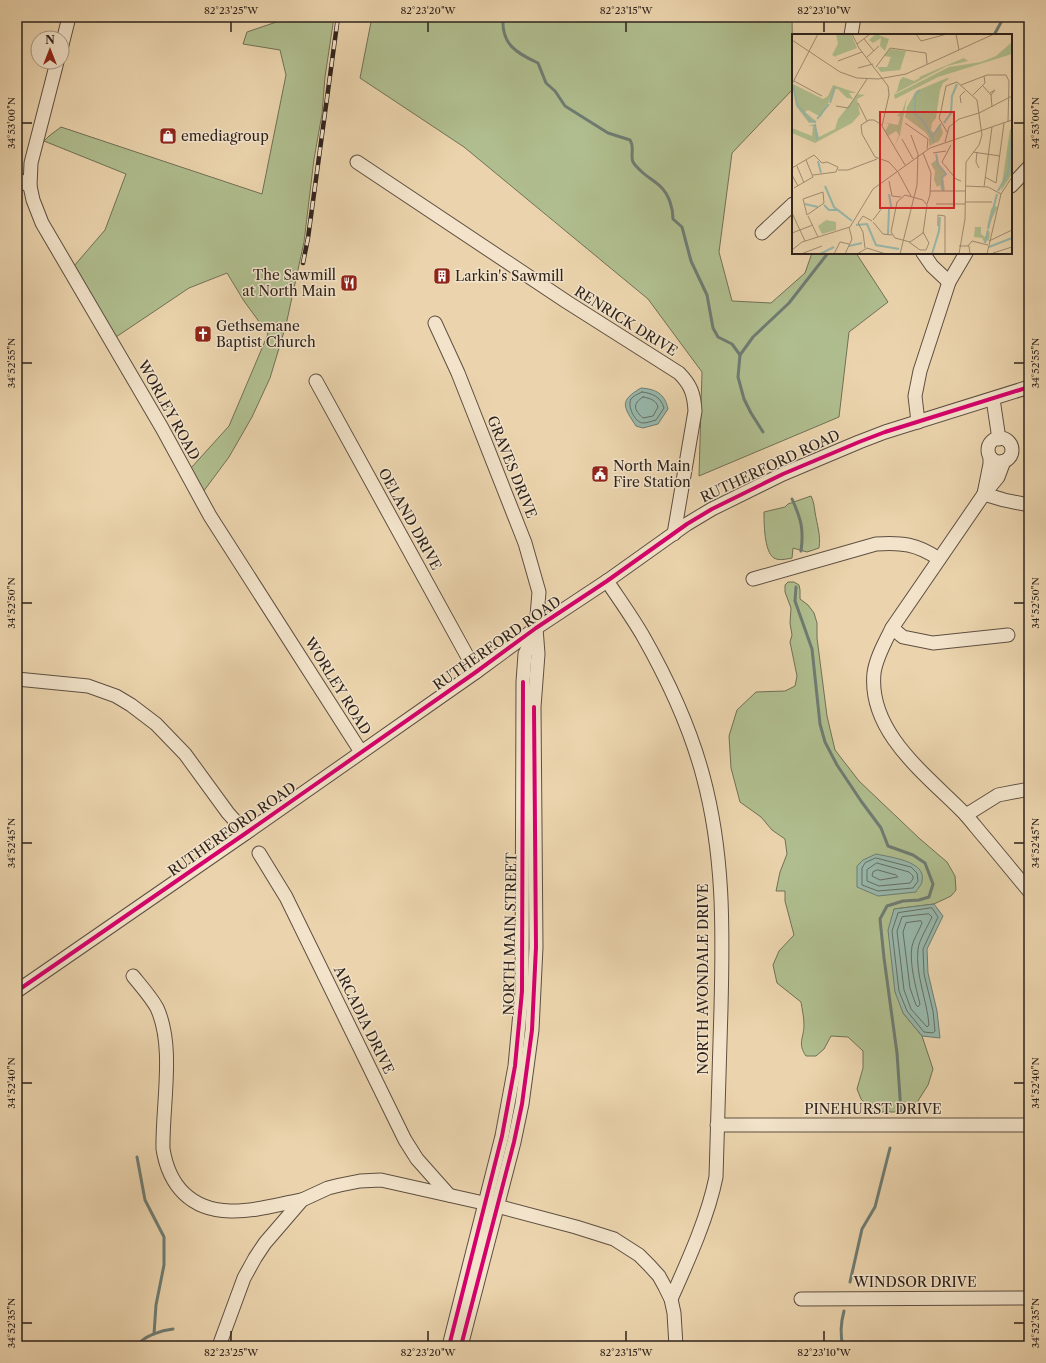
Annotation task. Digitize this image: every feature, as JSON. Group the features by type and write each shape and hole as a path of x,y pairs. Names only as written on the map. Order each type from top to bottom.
{"street":[{"path":"66,30 69,17"},
{"path":"851,34 854,17"},
{"name":"WORLEY ROAD","path":"56,70 32,163 30,186 33,200 42,223 162,428 206,510 361,752"},
{"name":"RENRICK DRIVE","path":"357,162 567,302 679,373 684,378 693,392 695,411 674,534"},
{"path":"1012,185 1029,167"},
{"path":"17,179 30,186"},
{"path":"762,233 792,205"},
{"path":"924,254 932,266 949,282"},
{"path":"918,422 915,396 920,371 949,282 965,254"},
{"name":"GRAVES DRIVE","path":"435,323 458,373 526,543 539,592 536,628"},
{"name":"OELAND DRIVE","path":"316,381 476,672"},
{"name":"RUTHERFORD ROAD","path":"17,991 246,833 476,672 536,628 607,581 687,524 712,509 783,474 859,442 993,398 1029,388"},
{"path":"993,398 999,439"},
{"path":"984,494 987,471 990,464 990,457 988,453 989,445 995,440 999,439 1006,440 1009,443 1012,450 1010,457 1004,461 994,461 990,457"},
{"path":"1004,461 998,477 984,494 892,628 883,646 875,672 874,688 878,706 892,738 907,757 966,815 1029,891"},
{"path":"984,494 1010,502 1029,505"},
{"path":"753,579 876,544 908,544 929,552 939,559"},
{"name":"NORTH AVONDALE DRIVE","path":"607,581 642,636 671,690 682,715 703,775 712,813 720,868 723,934 716,1177 713,1196 671,1299"},
{"name":"NORTH MAIN STREET","path":"449,1346 491,1204 514,1142 523,1097 532,1030 536,947 534,708 538,654 536,628"},
{"name":"NORTH MAIN STREET","path":"461,1346 491,1204 515,1066 522,991 523,682 525,654 536,628"},
{"path":"892,628 903,636 933,643 1008,636"},
{"path":"17,680 88,686 104,691 131,705 156,724 186,754 228,813 246,833"},
{"path":"966,815 998,794 1029,789"},
{"name":"ARCADIA DRIVE","path":"259,853 286,897 405,1140 417,1160 450,1195"},
{"path":"522,948 536,947"},
{"path":"133,976 156,1006 162,1021 166,1040 163,1149 165,1161 169,1174 175,1184 194,1202 206,1208 218,1210 251,1210 302,1200 340,1184 360,1180 381,1180 491,1204 576,1227 614,1239 639,1255 659,1276 671,1299 674,1313 676,1346"},
{"name":"PINEHURST DRIVE","path":"717,1125 1029,1125"},
{"path":"219,1346 244,1278 265,1243 302,1200"},
{"name":"WINDSOR DRIVE","path":"801,1299 1029,1298"}],"green space":[{"path":"291,17 334,17 304,242 286,325 270,378 252,417 229,457 203,492 191,468 229,426 268,334 244,301 227,273 189,288 116,337 74,266 105,230 126,174 44,141 61,127 262,194 286,75 280,50 243,44 247,32"},
{"path":"372,17 792,17 792,90 732,153 719,252 732,301 771,303 805,273 812,254 857,254 888,302 849,332 839,417 699,476 702,372 648,299 464,147 360,78"},
{"path":"811,496 814,504 820,539 819,548 807,552 793,548 792,558 781,560 774,558 768,550 766,543 764,512 785,507 788,504"},
{"path":"788,582 794,582 799,585 800,599 808,605 814,613 817,623 817,638 827,716 835,750 859,781 920,839 947,862 955,876 956,890 951,896 934,904 894,909 903,1013 922,1036 933,1069 928,1085 916,1104 896,1112 882,1112 868,1107 861,1099 857,1089 863,1068 863,1051 848,1037 831,1036 824,1049 816,1056 806,1056 803,1051 801,1044 804,1022 801,1002 777,983 773,965 779,951 794,935 785,901 785,891 776,891 780,872 787,854 785,839 772,830 761,817 740,802 731,768 729,736 737,710 756,692 785,691 795,686 797,676 790,642 792,635 790,623 791,608 785,592 785,585"}],"water":[{"path":"641,388 659,393 665,400 668,409 658,424 643,428 636,426 626,409 625,404 629,397"},
{"path":"876,854 906,861 919,869 922,874 922,881 916,892 878,896 857,887 857,866 863,860"},
{"path":"934,904 943,916 927,949 928,973 937,1011 940,1038 922,1036 903,1013 895,992 888,930 894,909"}],"waterway":[{"path":"503,17 503,26 507,41 517,51 538,63 546,83 555,91 565,106 608,133 630,140 632,146 632,159 634,163 643,173 664,190 670,202 673,219 682,227 691,261 707,295 713,328 718,337 732,344 740,355"},
{"path":"995,34 1004,17"},
{"path":"763,432 744,399 738,377 740,355 753,337 789,303 827,254"},
{"path":"792,499 798,512 801,524 801,551"},
{"path":"796,587 795,601 812,649 820,724 825,742 837,765 881,828 888,846 913,855 925,863 933,884 929,897 919,900 903,901 887,906 880,919 897,1053 901,1112"},
{"path":"850,1282 862,1229 875,1207 890,1148"},
{"path":"137,1157 145,1200 164,1237 164,1265 156,1305 154,1334"},
{"path":"843,1346 841,1328 844,1311"},
{"path":"138,1346 140,1342 148,1336 173,1329"}],"railway":[{"path":"303,263 308,238 338,17"}],"cycle path":[{"path":"17,991 246,833 476,672 536,628 607,581 687,524 712,509 783,474 859,442 885,432 1029,387"},
{"path":"449,1346 502,1136 515,1066 522,991 523,682"},
{"path":"461,1346 514,1142 522,1104 532,1030 536,947 534,707"}],"place":[{"name":"emediagroup","path":"168,136"},
{"name":"Larkin's Sawmill","path":"442,276"},
{"name":"The Sawmill at North Main","path":"349,283"},
{"name":"Gethsemane Baptist Church","path":"203,334"},
{"name":"North Main Fire Station","path":"600,474"}]}
